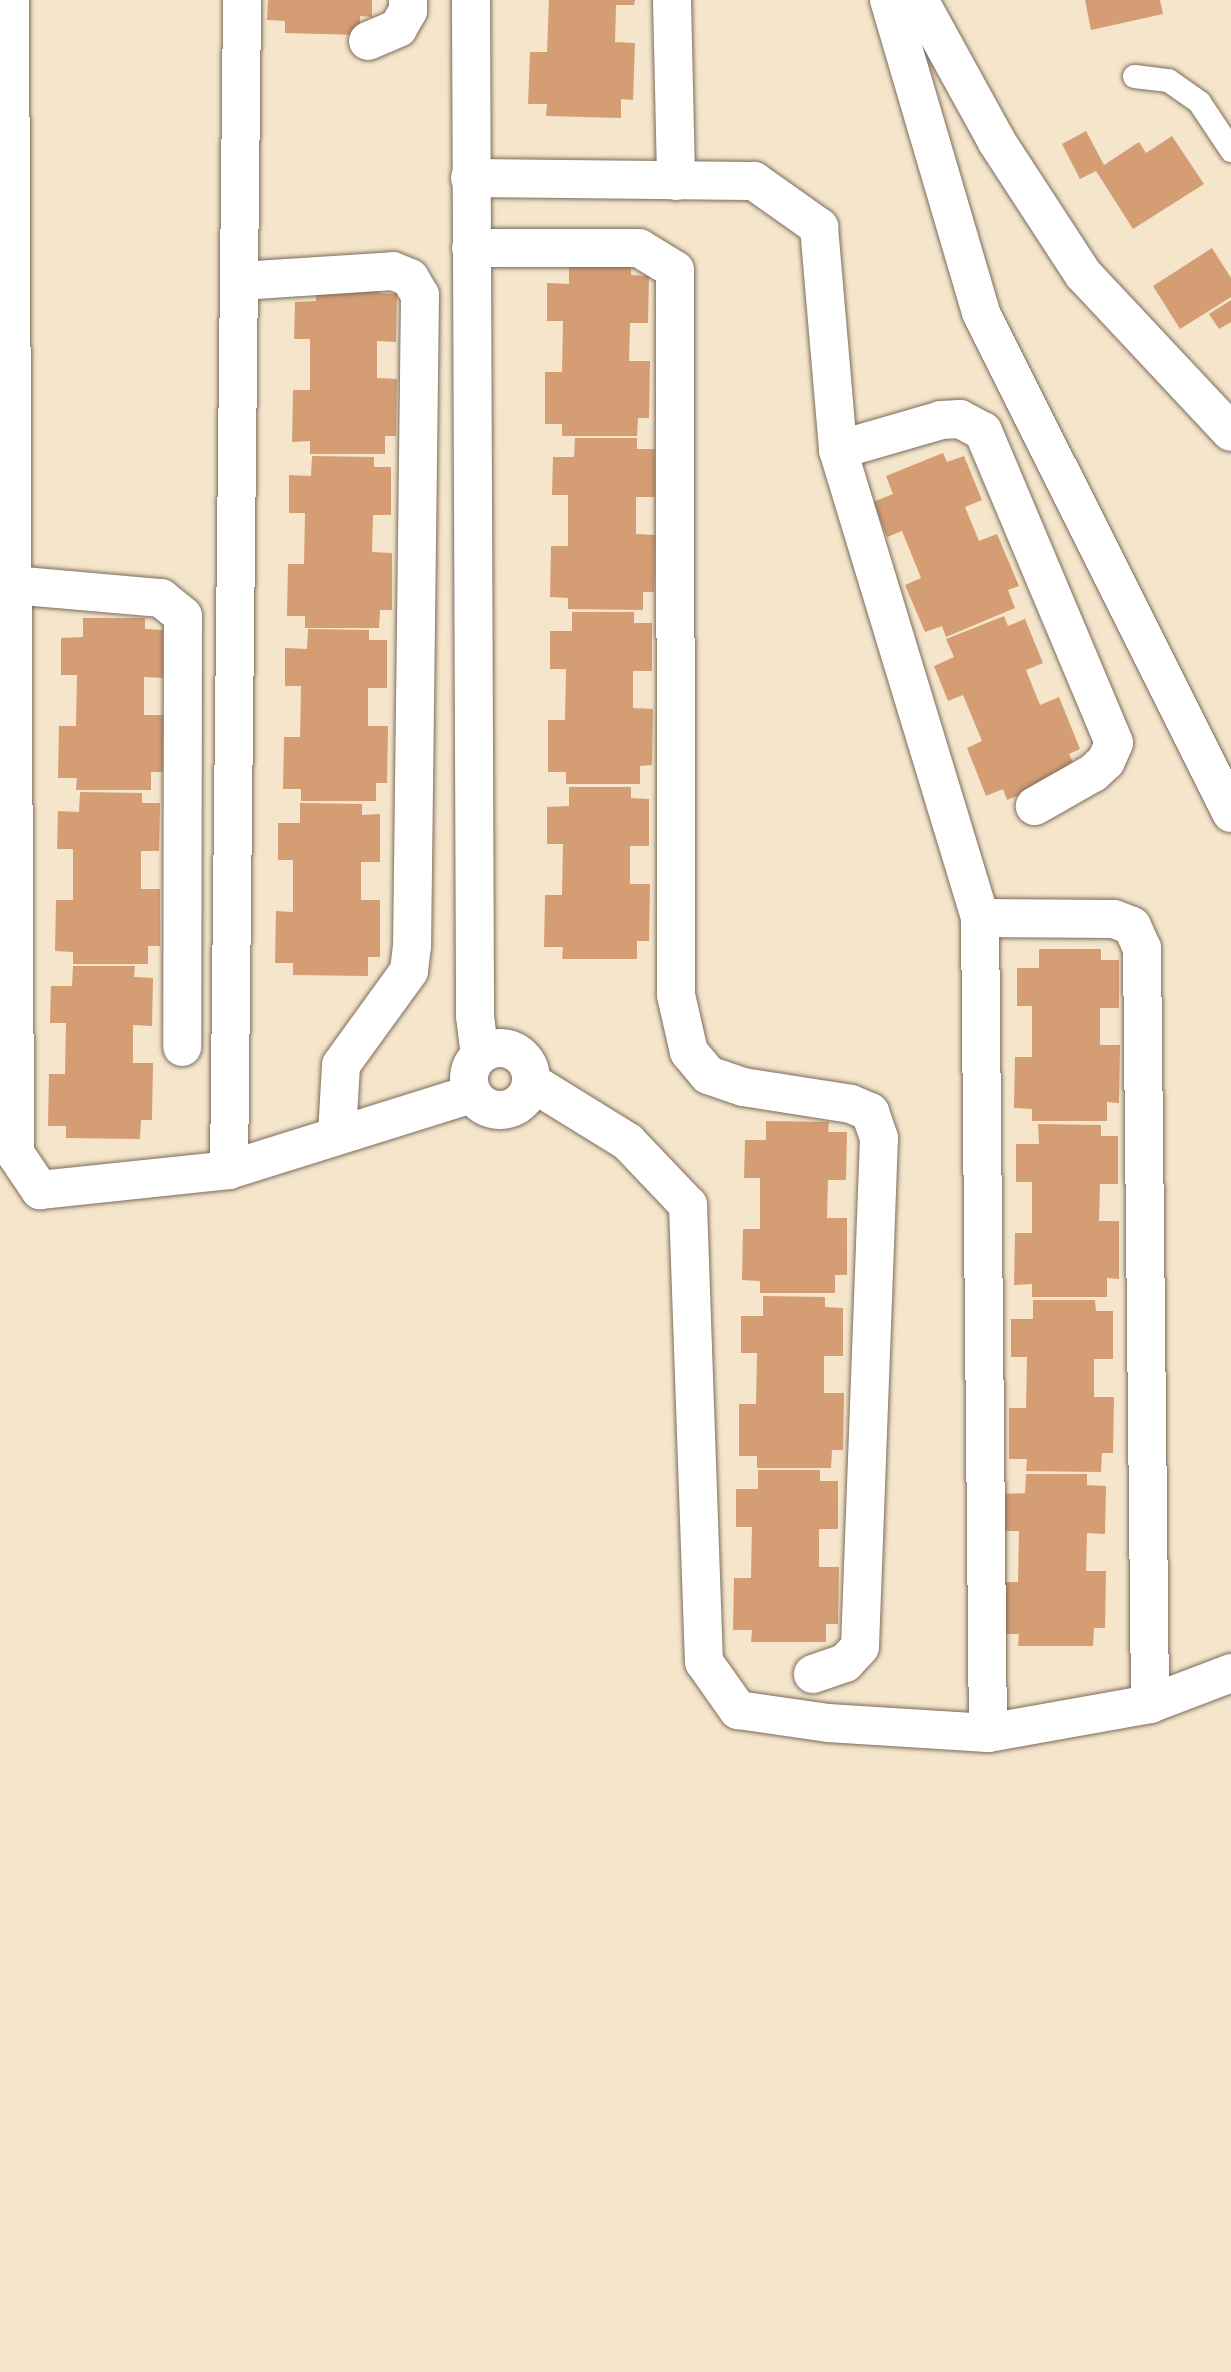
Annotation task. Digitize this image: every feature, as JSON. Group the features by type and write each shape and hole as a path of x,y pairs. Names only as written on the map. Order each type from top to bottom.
{"street":[{"path":"9,0 15,1153 40,1190 229,1170 472,1094"},
{"path":"229,1170 243,0"},
{"path":"368,41 398,28 408,11 408,0"},
{"path":"471,0 475,1016 480,1055 469,1073 472,1094 487,1108 507,1110 523,1100 531,1082"},
{"path":"672,0 676,181"},
{"path":"889,0 981,313 1231,813"},
{"path":"919,0 997,142 1083,274 1231,432"},
{"path":"470,178 754,181 819,227 838,450 980,918 988,1733"},
{"path":"471,248 639,248 675,270 676,995 689,1052 708,1075 743,1087 851,1104 870,1112 879,1138 860,1647 845,1663 813,1674"},
{"path":"240,281 393,271 410,278 420,295 412,946 409,971 341,1065 337,1135"},
{"path":"838,450 941,420 960,419 983,430 1114,743 1107,761 1093,774 1035,806"},
{"path":"12,585 161,598 183,616 182,1046"},
{"path":"980,918 1114,919 1132,926 1142,948 1150,1704"},
{"path":"480,1055 500,1048 519,1054 531,1082 628,1142 688,1205 704,1662 738,1710 828,1723 988,1733 1150,1704 1231,1673"}],"lane":[{"path":"1134,76 1168,80 1199,102 1231,150"}],"building":[{"path":"268,0 372,0 372,17 360,16 360,35 285,33 285,21 267,20"},
{"path":"549,0 635,0 634,5 616,5 615,42 635,43 633,100 621,99 621,118 546,116 547,104 528,104 530,52 547,52"},
{"path":"1085,0 1160,0 1163,14 1091,30"},
{"path":"1086,131 1104,165 1139,142 1146,153 1172,136 1204,184 1133,229 1096,171 1080,179 1062,144"},
{"path":"1212,248 1231,278 1231,297 1180,329 1153,286"},
{"path":"569,264 631,265 631,275 649,276 648,323 630,323 629,361 650,361 649,418 638,418 637,436 562,436 562,424 545,424 545,372 562,372 563,321 547,321 547,283 569,284"},
{"path":"316,282 379,282 379,293 397,294 396,342 377,341 377,378 397,379 396,436 385,436 385,454 310,454 310,441 292,442 293,390 310,390 310,339 294,339 295,302 316,301"},
{"path":"1231,300 1231,322 1219,329 1209,314"},
{"path":"575,438 637,438 637,449 655,449 655,497 636,497 636,534 655,535 654,592 643,592 643,610 568,609 568,598 550,597 551,546 568,546 568,495 552,495 553,457 574,457"},
{"path":"943,453 947,462 964,456 982,500 965,507 979,541 997,534 1019,586 1008,590 1015,608 946,637 942,626 925,632 905,585 921,578 902,531 887,537 873,502 893,494 886,476"},
{"path":"312,456 374,457 374,467 391,467 391,515 373,515 372,552 392,553 392,610 380,610 379,628 305,628 305,616 287,616 288,564 304,564 305,513 289,513 289,475 311,476"},
{"path":"572,612 634,612 634,623 652,623 652,671 633,671 633,708 653,709 652,765 640,766 640,784 566,784 566,772 548,772 548,720 565,720 566,669 550,669 550,631 572,631"},
{"path":"1004,616 1008,626 1025,619 1043,663 1026,670 1040,705 1059,697 1080,749 1069,754 1077,771 1007,800 1003,789 986,796 967,748 982,741 963,695 948,701 934,666 954,657 946,639"},
{"path":"83,618 145,618 145,629 163,630 163,678 144,677 144,715 164,715 163,772 151,772 151,790 76,790 77,778 58,778 59,726 76,726 77,675 61,675 61,638 83,637"},
{"path":"308,629 369,630 369,640 387,640 387,688 368,688 368,726 388,726 387,783 376,783 376,801 301,801 301,789 283,789 284,737 300,737 301,686 285,686 285,648 307,649"},
{"path":"569,787 631,787 631,798 649,799 649,846 630,846 630,884 650,884 649,941 637,941 637,959 562,959 563,947 544,947 545,895 562,895 563,844 547,844 547,807 569,806"},
{"path":"80,792 142,793 142,803 160,803 159,851 141,851 141,889 160,889 160,946 148,946 148,964 73,964 73,952 55,951 56,900 73,900 73,849 57,849 58,811 79,812"},
{"path":"300,803 362,804 362,815 380,814 380,862 361,862 361,900 380,900 380,957 368,957 368,976 293,975 293,963 275,963 276,911 293,912 293,860 278,860 278,823 300,823"},
{"path":"1039,949 1101,949 1101,960 1119,960 1119,1008 1100,1008 1100,1045 1120,1045 1119,1103 1107,1102 1107,1121 1032,1121 1032,1109 1014,1108 1015,1057 1032,1057 1032,1006 1017,1006 1017,968 1039,968"},
{"path":"73,966 135,966 134,977 153,978 152,1026 133,1025 133,1063 153,1063 152,1120 141,1120 140,1139 66,1138 66,1126 48,1126 49,1074 65,1074 66,1023 50,1023 51,986 72,986"},
{"path":"766,1121 829,1122 828,1132 847,1132 846,1180 828,1180 827,1218 847,1218 847,1275 835,1275 835,1293 760,1293 760,1281 742,1280 743,1229 760,1229 760,1178 744,1178 745,1140 766,1140"},
{"path":"1038,1124 1101,1125 1101,1136 1118,1136 1118,1184 1100,1184 1099,1221 1119,1221 1119,1279 1107,1278 1107,1297 1032,1297 1032,1284 1014,1285 1015,1233 1032,1233 1032,1182 1016,1182 1016,1144 1039,1144"},
{"path":"763,1296 825,1297 825,1307 843,1308 843,1356 824,1356 824,1393 844,1393 843,1450 832,1450 831,1468 757,1468 757,1456 739,1456 739,1404 756,1404 757,1353 741,1353 741,1316 763,1316"},
{"path":"1033,1300 1095,1300 1096,1311 1113,1311 1113,1359 1094,1359 1094,1397 1114,1397 1113,1453 1102,1453 1101,1472 1026,1471 1027,1459 1009,1459 1009,1408 1026,1408 1027,1357 1011,1357 1011,1319 1033,1319"},
{"path":"758,1470 820,1470 820,1481 838,1481 838,1529 819,1529 819,1567 839,1567 838,1624 826,1624 826,1642 751,1642 752,1630 733,1630 734,1578 751,1578 752,1527 736,1527 736,1489 758,1489"},
{"path":"1026,1474 1087,1474 1087,1485 1106,1486 1105,1534 1087,1533 1086,1571 1106,1571 1105,1628 1094,1628 1093,1646 1018,1646 1019,1634 1001,1634 1001,1582 1018,1582 1019,1531 1003,1531 1004,1494 1025,1493"}]}
